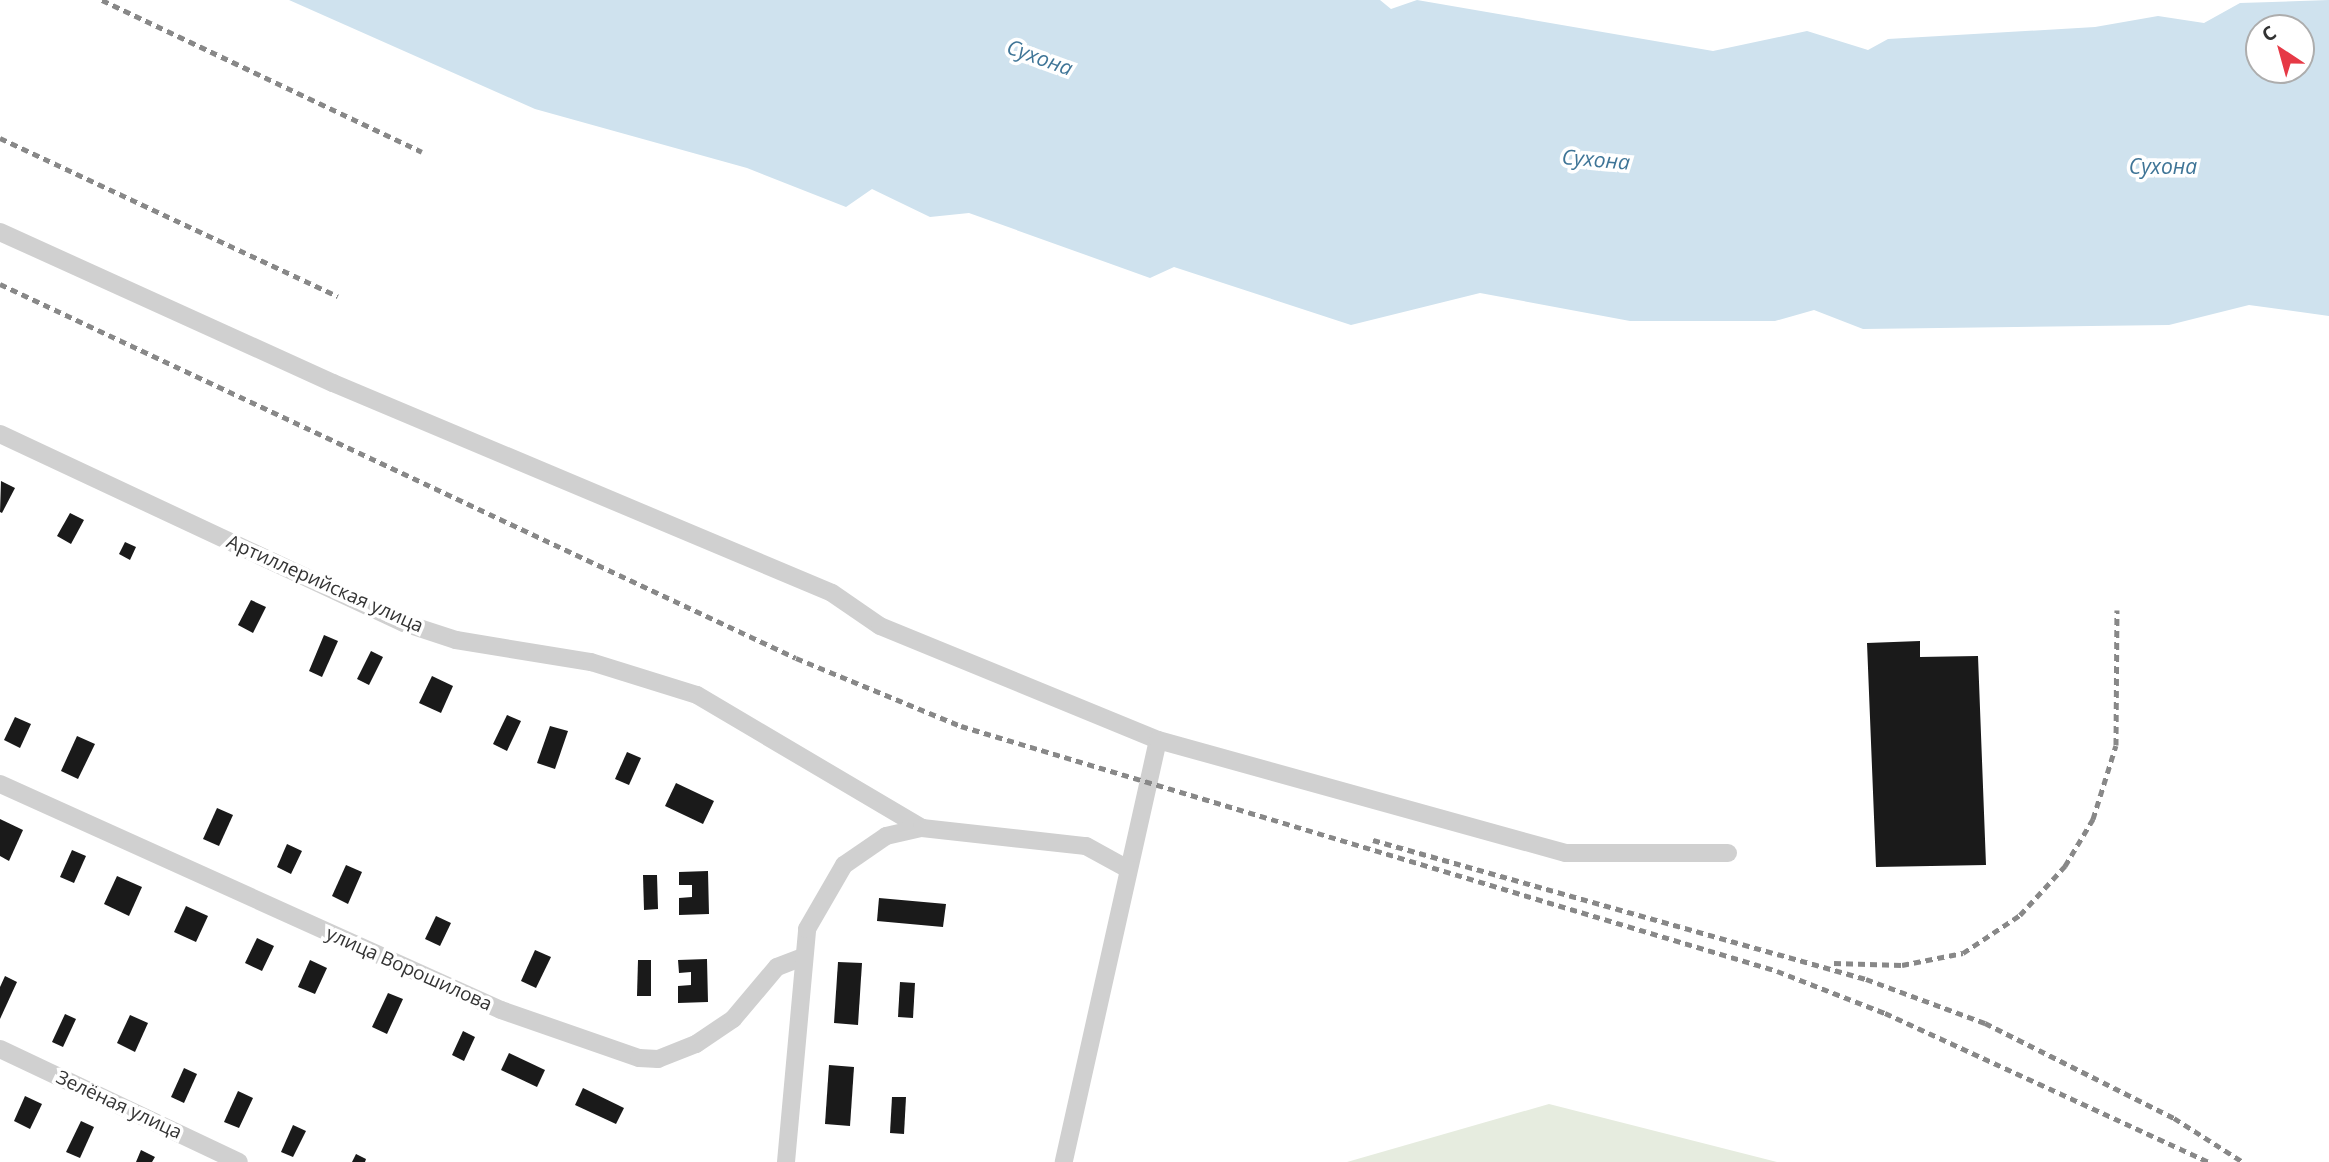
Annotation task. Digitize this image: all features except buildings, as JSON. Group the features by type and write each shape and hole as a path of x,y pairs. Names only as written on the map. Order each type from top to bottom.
{"street":[{"path":"0,232 333,383 832,593 880,626 1158,740 1566,853 1728,853"},
{"name":"Артиллерийская улица","path":"0,434 404,623 456,640 591,662 697,695 922,828"},
{"path":"1064,1162 1158,740"},
{"name":"улица Ворошилова","path":"0,784 501,1010 639,1058 658,1059 696,1044 733,1019 777,967 803,957"},
{"name":"Артиллерийская улица","path":"786,1162 803,957 817,903 844,865 886,836 922,828 1086,846 1128,869"},
{"name":"Зелёная улица","path":"0,1049 239,1162"}],"shaded area":[{"path":"1549,1104 1777,1162 1347,1162"}],"water":[{"name":"Сухона","path":"289,0 1380,0 1391,9 1417,0 1713,51 1807,31 1868,50 1888,39 2095,27 2158,16 2204,23 2240,3 2329,0 2329,316 2249,305 2169,325 1863,329 1814,310 1775,321 1630,321 1480,293 1351,325 1174,267 1150,278 969,213 930,217 872,189 846,207 747,168 535,109"}],"railway":[{"path":"102,0 422,152"},
{"path":"0,138 338,296"},
{"path":"0,284 796,658 961,726 1777,971 1885,1013 2209,1162"},
{"path":"1834,963 1902,965 1963,953 2020,915 2065,866 2093,819 2116,745 2117,610"},
{"path":"1373,840 1866,979 1985,1023 2174,1118 2243,1162"}]}
